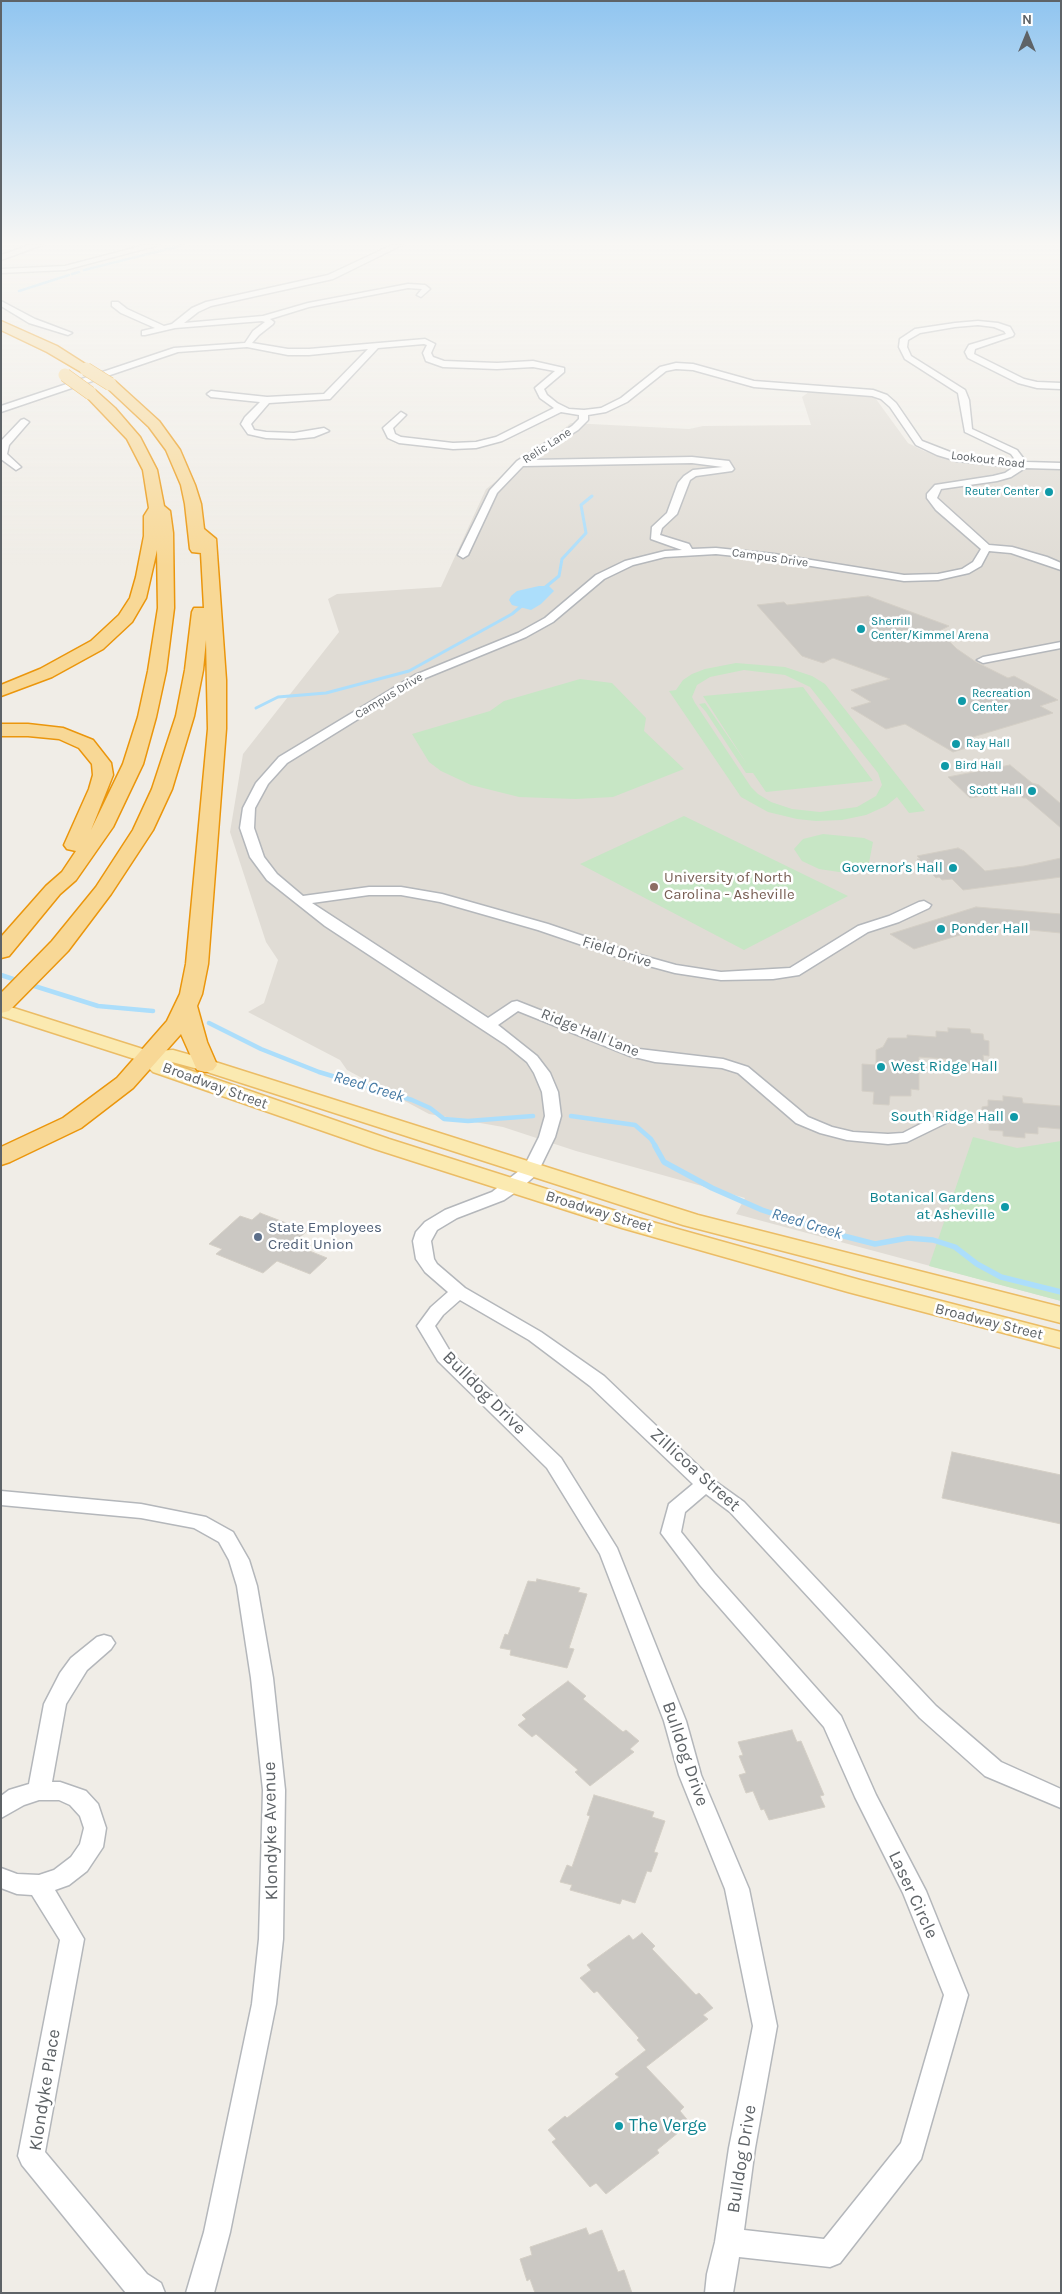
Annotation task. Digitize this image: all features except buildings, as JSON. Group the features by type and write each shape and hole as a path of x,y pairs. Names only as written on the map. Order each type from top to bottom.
{"highway":[{"path":"1,1006 60,946 104,890 143,830 172,764 185,716 199,634 200,575 197,532 188,485 173,450 144,413 110,384 57,352"},
{"path":"1,691 83,655 103,641 126,618 138,598 152,536 152,516 156,508 152,475 143,453 133,437 115,416 90,393 53,368"},
{"path":"1,951 53,890 69,876 103,827 125,782 148,717 166,608 165,532 162,511 156,508"},
{"path":"1,1157 72,1123 125,1083 166,1038 186,1006 191,994 197,964 214,783 217,729 216,670 208,539 197,532"},
{"path":"1,730 28,730 63,734 86,744 101,763 103,775 96,801 57,873 53,890"},
{"path":"186,1006 195,1042 205,1065"}],"main road":[{"name":"Broadway Street","path":"1,1010 148,1057 173,1056 205,1065 691,1220 1061,1315"},
{"name":"Broadway Street","path":"148,1057 160,1068 382,1144 630,1223 856,1287 1061,1340"}],"street":[{"name":"Lookout Road","path":"1,409 171,352"},
{"path":"211,394 268,400 326,397 369,352"},
{"name":"Lookout Road","path":"427,352 429,359 443,364 497,366 533,364 562,370 539,388 543,396 561,408 584,413 602,410 617,404 663,369 676,366 693,366 754,384 879,395 893,405 913,437 928,448 957,458 1023,465 1061,466"},
{"path":"906,352 908,357 962,392 965,400 968,430 977,436 1014,452 1023,465 1008,475 994,479 948,484 938,487 932,494 932,498 940,508 986,548 1012,550 1043,559 1061,567"},
{"path":"969,352 971,356 1021,381 1037,385 1061,386"},
{"path":"268,400 248,419 246,424 251,432 266,435 294,436 314,434 324,430"},
{"path":"401,415 388,428 391,436 399,440 436,445 476,445 499,440 561,408"},
{"name":"Relic Lane","path":"463,555 493,492 520,464 575,428 583,420 584,413"},
{"path":"16,468 2,455 3,444 24,422"},
{"path":"520,464 692,460 726,463 730,469 693,473 687,478 683,483 672,514 657,527 655,537 685,546 688,552"},
{"name":"Campus Drive","path":"531,1170 547,1137 553,1116 550,1092 542,1073 532,1059 488,1025 300,901 272,877 256,857 247,828 249,808 262,783 283,760 419,677 522,635 548,620 600,577 614,569 644,558 688,552 740,553 904,578 938,577 965,571 977,564 986,548"},
{"path":"983,660 1061,644"},
{"name":"Field Drive","path":"300,901 368,891 401,892 442,898 543,927 638,959 675,969 721,976 773,975 794,972 864,929 894,919 924,905"},
{"name":"Ridge Hall Lane","path":"488,1025 517,1005 634,1053 655,1058 723,1064 743,1070 802,1120 826,1130 853,1137 888,1139 907,1137 942,1119"},
{"name":"Zillicoa Street","path":"531,1170 498,1196 451,1214 431,1226 425,1232 422,1246 425,1260 439,1277 459,1292 534,1336 597,1382 706,1484 737,1507 928,1712 993,1769 1061,1799"},
{"name":"Bulldog Drive","path":"459,1292 437,1311 426,1326 444,1357 554,1463 610,1553 675,1721 690,1775 737,1889 765,2026 742,2148 729,2242 721,2274 719,2293"},
{"name":"Laser Circle","path":"706,1484 676,1509 671,1534 707,1579 833,1722 866,1797 914,1891 956,1996 912,2150 830,2253 729,2242"},
{"name":"Klondyke Avenue","path":"1,1498 141,1512 199,1522 226,1538 239,1560 247,1586 262,1678 274,1790 271,1940 264,2004 217,2232 200,2293"},
{"path":"39,1791 55,1704 68,1679 79,1664 104,1643"},
{"path":"1,1808 17,1797 39,1791 60,1791 78,1798 90,1811 95,1828 92,1847 79,1864 61,1878 39,1884 17,1884 1,1878"},
{"name":"Klondyke Place","path":"39,1884 72,1939 31,2156 137,2284 151,2293"}],"shaded area":[{"name":"University of North Carolina - Asheville","path":"810,391 864,394 876,399 908,443 924,451 952,458 1061,467 1061,1301 736,1214 745,1198 576,1151 503,1127 429,1114 347,1070 340,1060 248,1012 264,1003 278,960 266,942 230,832 243,754 339,632 328,599 337,594 441,587 486,489 571,423 689,429 703,426 811,425 802,397"}],"green space":[{"path":"736,663 785,667 812,676 825,684 925,811 909,813 897,797 886,806 866,815 842,820 816,821 797,819 768,812 741,797 669,691 676,690 683,680 705,669","holes":["744,670 785,675 810,687 878,773 882,785 876,796 857,807 820,812 792,809 771,802 751,787 692,697 697,685 710,677"]},
{"path":"580,679 612,683 646,718 644,731 684,769 613,797 576,799 519,797 471,785 441,771 429,762 412,734 490,711 504,701"},
{"path":"803,687 873,781 766,792 753,773 746,773 699,704 705,703 747,764 703,696"},
{"path":"684,816 848,896 744,950 580,864"},
{"path":"823,834 864,838 873,842 868,868 839,872 819,869 802,861 794,849 803,839"},
{"name":"Botanical Gardens at Asheville","path":"973,1137 1017,1148 1061,1141 1061,1301 929,1266"}],"water":[{"path":"539,586 549,586 554,591 541,604 531,610 512,605 509,600 517,591"}],"waterway":[{"path":"543,589 559,576 562,559 586,533 581,505 592,496"},
{"path":"256,708 278,697 326,693 409,671 512,614 524,604"},
{"name":"Reed Creek","path":"1,975 19,981"},
{"name":"Reed Creek","path":"28,984 98,1006 153,1011"},
{"name":"Reed Creek","path":"209,1023 261,1049 319,1072 412,1100 430,1108 444,1119 468,1121 533,1116"},
{"name":"Reed Creek","path":"571,1116 635,1125 651,1139 656,1147"},
{"name":"Reed Creek","path":"655,1146 664,1162 712,1188 762,1210 836,1234 875,1244 908,1238 933,1240 955,1247 977,1264 1001,1277 1061,1292"}],"place":[{"name":"Reuter Center","path":"1049,492"},
{"name":"Sherrill Center/Kimmel Arena","path":"861,629"},
{"name":"Recreation Center","path":"962,701"},
{"name":"Ray Hall","path":"956,744"},
{"name":"Bird Hall","path":"945,766"},
{"name":"Scott Hall","path":"1032,791"},
{"name":"Governor's Hall","path":"953,868"},
{"name":"University of North Carolina - Asheville","path":"654,887"},
{"name":"Ponder Hall","path":"941,929"},
{"name":"West Ridge Hall","path":"881,1067"},
{"name":"South Ridge Hall","path":"1014,1117"},
{"name":"Botanical Gardens at Asheville","path":"1005,1207"},
{"name":"State Employees Credit Union","path":"258,1237"},
{"name":"The Verge","path":"619,2126"}]}
